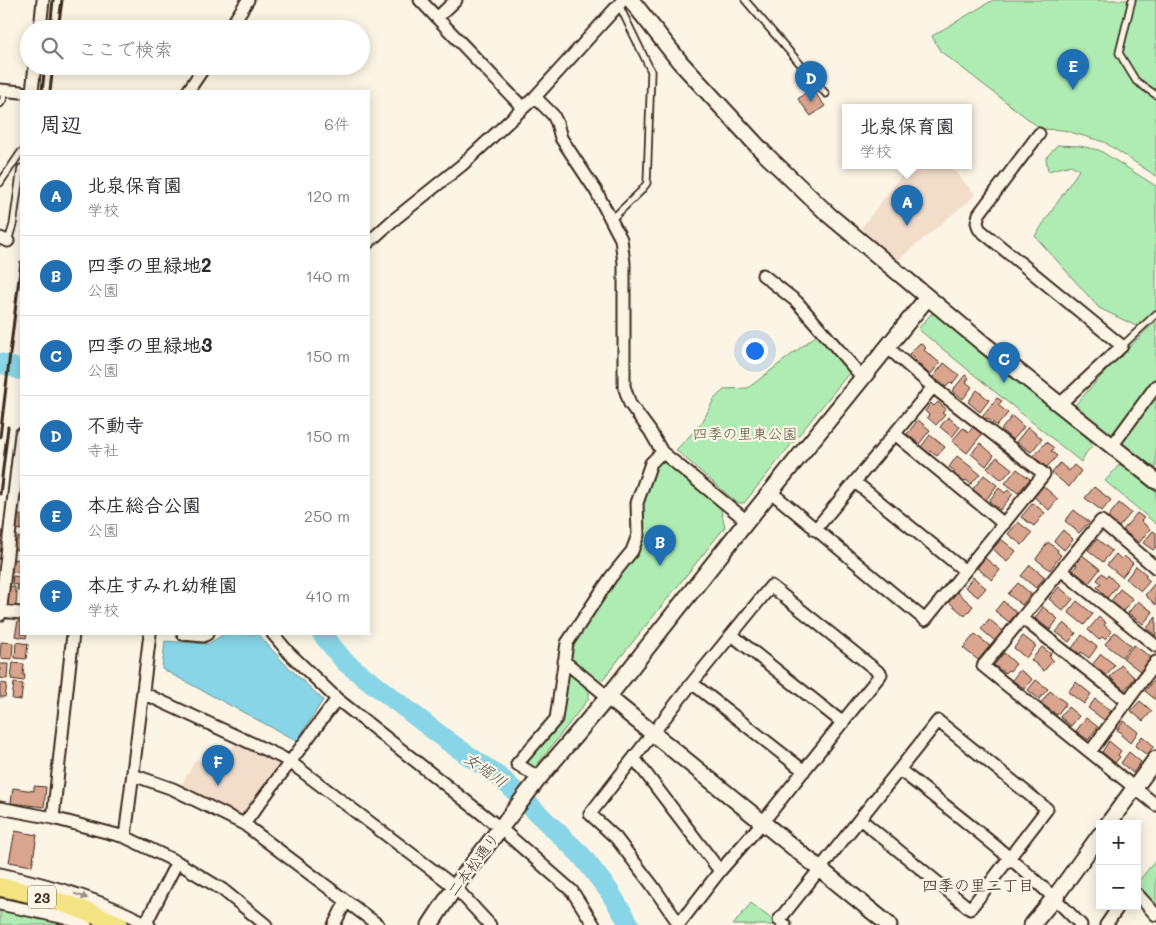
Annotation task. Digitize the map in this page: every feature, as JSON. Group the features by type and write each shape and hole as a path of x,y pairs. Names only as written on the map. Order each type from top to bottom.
{"main road":[{"name":"23","path":"0,887 41,897 83,921 119,925"}],"street":[{"path":"41,20 44,0"},
{"path":"235,20 248,0"},
{"path":"420,0 524,108"},
{"path":"437,18 456,0"},
{"path":"370,241 462,165 524,108 624,2 764,153 829,215 927,298 1156,481"},
{"path":"32,90 34,75"},
{"path":"189,90 199,75"},
{"path":"2,91 20,92"},
{"path":"535,97 553,115 561,138 596,191 621,239 624,263 624,386 630,404 650,431 662,452 746,520"},
{"path":"1039,134 979,214 977,222 979,229 1122,346 1060,404"},
{"path":"763,275 797,302 862,377"},
{"name":"二本松通り","path":"430,925 455,887 538,780 608,697 746,520 771,492 927,298"},
{"path":"771,492 925,620 1044,474 933,387 887,347"},
{"path":"1112,446 1156,386"},
{"path":"815,530 933,387"},
{"path":"895,434 1004,524"},
{"path":"0,615 20,443"},
{"path":"538,780 517,764 556,718 567,643 611,577 632,551 638,535 637,503 651,462 662,452"},
{"path":"854,482 965,571"},
{"path":"1156,568 1100,522 983,666 1156,804"},
{"path":"1061,570 1156,646"},
{"path":"772,586 881,674 804,772 720,871 679,924 616,838 590,814 692,683 772,586"},
{"path":"1,611 20,613"},
{"path":"1022,618 1127,701"},
{"path":"54,818 73,635"},
{"path":"126,838 150,635"},
{"path":"274,635 289,653 337,699 500,828 572,891 594,925"},
{"path":"732,635 842,723"},
{"path":"564,661 890,925"},
{"path":"1090,752 1156,662"},
{"path":"692,683 804,772"},
{"path":"143,693 290,762 455,887 490,925"},
{"path":"244,824 337,699"},
{"path":"785,925 779,920 938,721 1047,809 970,909 860,819"},
{"path":"634,758 720,871"},
{"path":"1111,820 1156,759"},
{"path":"900,770 1010,857 1055,897 1081,925"},
{"path":"133,775 173,789 244,824 378,925"},
{"path":"0,808 54,818 126,838 177,862 223,890 266,925"},
{"path":"1032,925 1096,841"},
{"path":"0,874 35,881 59,889 118,910 148,924 177,862"},
{"path":"1141,898 1156,915"},
{"path":"334,925 346,901"},
{"path":"0,904 83,921"},
{"path":"1106,925 1116,910"}],"lane":[{"path":"745,0 826,94"},
{"path":"1132,0 1119,53 1136,81 1156,95"},
{"path":"612,219 647,183 651,72 624,2"},
{"path":"0,104 3,100 2,91"},
{"path":"0,183 20,153"},
{"path":"4,239 13,225 20,175"},
{"path":"1122,346 1156,314"}],"shaded area":[{"path":"907,169 953,169 976,195 897,261 861,228"},
{"path":"237,741 281,761 281,765 244,815 240,817 180,787 196,759 217,771"}],"green space":[{"path":"993,0 1156,0 1156,176 1104,142 1063,130 1041,129 940,51 932,36"},
{"path":"1057,145 1080,146 1099,150 1156,186 1156,311 1138,327 1099,308 1035,236 1079,170 1071,165 1048,171 1046,158"},
{"path":"931,314 939,314 1089,437 1092,447 1081,462 918,329"},
{"path":"1156,321 1156,469 1074,406 1116,360"},
{"name":"四季の里東公園","path":"821,334 851,369 744,503 737,503 676,450 702,423 714,399 725,389 748,388 817,335"},
{"path":"663,460 720,506 725,527 599,684 569,659 570,646 617,575 635,556 641,504 654,466"},
{"path":"1119,465 1127,465 1156,488 1156,524 1105,481"},
{"path":"570,673 589,689 589,698 533,770 523,764 560,717 564,678"},
{"path":"1156,860 1156,909 1141,892 1141,878"},
{"path":"751,903 779,925 733,925"},
{"path":"0,907 6,908 64,925 0,925"}],"water":[{"path":"222,635 259,635 282,661 323,700 297,741 162,669 165,641 208,644"}],"building":[{"path":"811,88 825,106 811,116 798,99"},
{"path":"920,343 926,348 924,350 940,363 930,375 909,354"},
{"path":"944,363 959,375 952,384 950,383 946,387 933,377"},
{"path":"965,375 969,378 966,382 972,387 963,399 952,391"},
{"path":"977,390 989,400 980,412 968,402"},
{"path":"997,398 1002,401 998,405 1008,413 997,426 982,416"},
{"path":"938,402 946,409 942,413 945,415 936,425 927,417 929,415 925,411 931,403 934,406"},
{"path":"1012,416 1024,427 1013,440 1001,430"},
{"path":"948,417 960,427 952,437 940,427"},
{"path":"918,420 930,430 919,444 907,434"},
{"path":"973,427 982,434 967,453 952,441 963,428 969,432"},
{"path":"1028,427 1042,439 1031,452 1016,442"},
{"path":"930,435 945,447 937,456 930,451 928,453 921,447"},
{"path":"1046,442 1054,448 1051,451 1057,456 1046,468 1033,457"},
{"path":"980,443 994,455 986,466 971,454"},
{"path":"957,456 980,474 971,484 966,480 963,482 953,474 955,471 949,467"},
{"path":"997,457 1012,469 1002,480 987,468"},
{"path":"1060,463 1069,471 1074,465 1081,471 1069,487 1052,473"},
{"path":"1017,469 1030,479 1018,493 1005,483"},
{"path":"984,475 997,485 986,500 972,490"},
{"path":"1043,486 1058,499 1049,510 1034,497"},
{"path":"1094,487 1111,500 1102,511 1085,498"},
{"path":"999,488 1005,493 1008,490 1013,494 1000,510 989,501"},
{"path":"1033,503 1045,513 1034,526 1021,517"},
{"path":"1119,503 1131,513 1119,527 1107,518"},
{"path":"1074,510 1089,522 1079,533 1065,521"},
{"path":"1137,513 1144,518 1141,521 1150,529 1139,543 1123,530"},
{"path":"18,515 20,515 20,530 16,529"},
{"path":"1018,522 1032,533 1022,545 1008,534"},
{"path":"1063,530 1073,539 1064,550 1054,541"},
{"path":"1153,531 1156,533 1156,547 1153,550 1143,543"},
{"path":"18,537 20,538 20,550 12,549 13,541 17,541"},
{"path":"1001,539 1016,551 1007,562 993,549"},
{"path":"1097,539 1112,551 1103,562 1088,550"},
{"path":"1048,542 1061,555 1050,570 1036,559"},
{"path":"1081,554 1100,569 1089,583 1073,570 1077,565 1074,563"},
{"path":"1116,554 1121,559 1124,556 1133,563 1122,577 1107,565"},
{"path":"985,558 1000,570 992,580 977,568"},
{"path":"12,559 20,560 20,573 10,572"},
{"path":"1030,565 1045,577 1036,588 1021,576"},
{"path":"1136,566 1147,575 1145,577 1150,581 1141,591 1126,579"},
{"path":"1102,573 1107,577 1108,575 1118,585 1107,598 1097,587 1101,583 1097,580"},
{"path":"13,576 20,577 20,590 17,590 18,585 12,584"},
{"path":"973,577 986,588 978,597 965,587"},
{"path":"1018,583 1031,594 1022,605 1008,594"},
{"path":"1156,584 1156,605 1145,595"},
{"path":"8,586 15,587 15,592 17,592 16,606 6,605"},
{"path":"1059,587 1073,599 1063,611 1049,599"},
{"path":"1120,589 1133,599 1123,611 1111,601"},
{"path":"957,592 973,606 965,616 949,602"},
{"path":"1003,601 1017,613 1009,622 995,611"},
{"path":"1077,601 1093,614 1084,625 1068,612"},
{"path":"1138,601 1153,612 1143,624 1128,613"},
{"path":"1043,607 1058,619 1050,630 1035,618"},
{"path":"1099,617 1112,632 1105,639 1102,637 1099,640 1088,630"},
{"path":"1156,617 1156,636 1147,628"},
{"path":"989,619 1003,631 995,641 981,629"},
{"path":"18,621 20,622 20,635 27,635 26,638 15,636"},
{"path":"1064,623 1076,633 1069,642 1056,632"},
{"path":"1115,632 1131,646 1122,657 1105,644"},
{"path":"975,634 990,646 978,660 963,648"},
{"path":"1082,635 1097,647 1089,658 1072,648"},
{"path":"1023,636 1036,646 1026,658 1014,648"},
{"path":"1,642 13,643 12,659 0,658"},
{"path":"16,642 28,644 26,659 15,658"},
{"path":"1134,645 1152,658 1141,672 1123,658"},
{"path":"1042,647 1051,654 1049,656 1053,660 1044,671 1031,660"},
{"path":"1004,653 1016,664 1010,671 1008,670 1005,673 994,665"},
{"path":"1101,654 1115,665 1106,676 1092,665"},
{"path":"13,663 24,664 24,681 11,679"},
{"path":"0,664 8,664 7,679 0,678"},
{"path":"1121,665 1135,678 1124,690 1110,677"},
{"path":"1020,670 1032,679 1025,689 1012,680"},
{"path":"1036,680 1048,689 1039,699 1028,690"},
{"path":"1153,681 1156,684 1156,700 1145,691"},
{"path":"1076,682 1091,694 1084,704 1068,692"},
{"path":"0,683 7,684 5,697 0,697"},
{"path":"14,683 23,684 21,700 12,699"},
{"path":"1050,691 1066,703 1057,715 1041,703"},
{"path":"1095,699 1111,711 1104,720 1088,708"},
{"path":"1140,701 1152,711 1143,721 1131,711"},
{"path":"1068,707 1079,716 1071,726 1060,717"},
{"path":"1086,718 1098,727 1088,740 1076,731"},
{"path":"1124,721 1138,732 1130,743 1117,730"},
{"path":"1142,736 1154,746 1147,755 1135,746"},
{"path":"1109,741 1121,751 1118,755 1120,757 1115,763 1102,752"},
{"path":"1129,752 1141,762 1133,773 1121,763"},
{"path":"34,786 46,787 44,807 11,803 13,788 34,791"},
{"path":"15,831 37,835 32,866 9,862"}],"waterway":[{"name":"女堀川","path":"0,363 20,370"},
{"name":"女堀川","path":"323,635 345,662 449,742 502,779 581,855 609,891 630,925"}],"railway":[{"path":"51,20 53,0"},
{"path":"59,20 62,0"},
{"path":"42,90 44,75"},
{"path":"50,90 52,75"},
{"path":"0,437 20,270"},
{"path":"0,494 8,427"}],"place":[{"name":"本庄総合公園","path":"1073,90"},
{"name":"不動寺","path":"811,102"},
{"name":"北泉保育園","path":"907,226"},
{"name":"四季の里緑地3","path":"1004,383"},
{"name":"四季の里緑地2","path":"660,566"},
{"name":"本庄すみれ幼稚園","path":"218,786"}],"district":[{"name":"四季の里二丁目","path":"978,884"}]}
